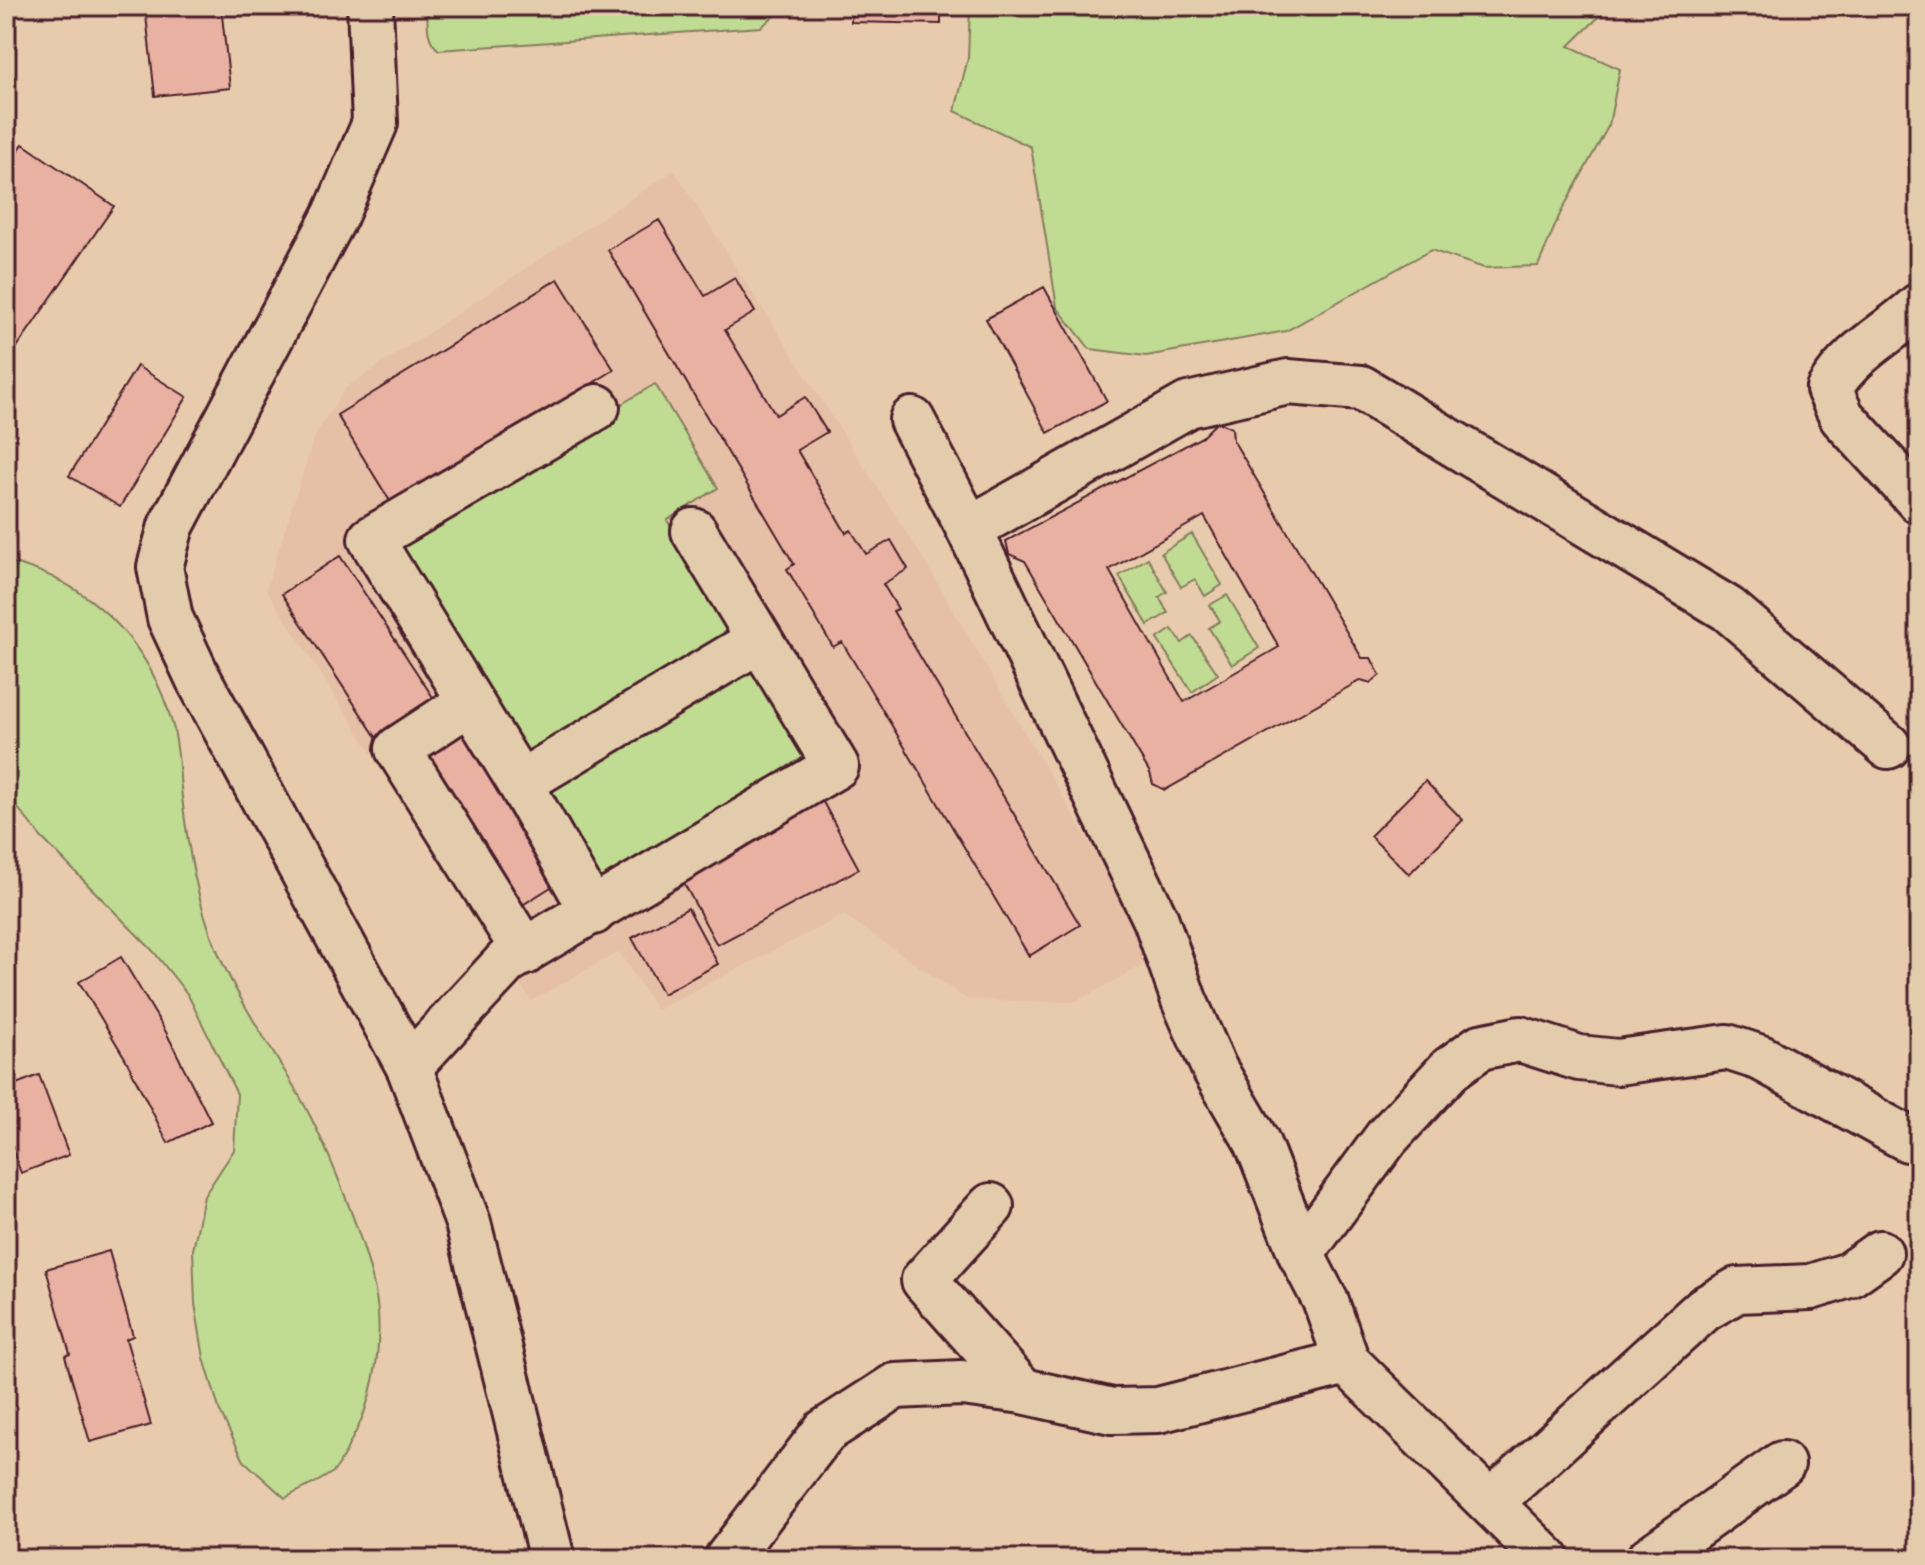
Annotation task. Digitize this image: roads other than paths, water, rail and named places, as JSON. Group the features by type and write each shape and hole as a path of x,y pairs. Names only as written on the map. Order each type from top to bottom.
{"street":[{"path":"370,6 375,123 336,214 171,526 160,567 170,618 198,678 409,1067 468,1223 552,1559"},
{"path":"1919,306 1894,329 1845,363 1829,389 1842,417 1919,501"},
{"path":"969,529 1188,405 1288,382 1361,388 1728,609 1888,746"},
{"path":"593,912 520,783 468,703 371,539 597,407"},
{"path":"912,420 969,529 1156,920 1184,1000 1214,1068 1257,1142 1301,1254 1326,1302 1347,1362 1547,1559"},
{"path":"409,1067 507,961 836,766 694,531"},
{"path":"520,783 759,640"},
{"path":"468,703 398,749 525,952"},
{"path":"1301,1254 1387,1137 1450,1069 1480,1047 1520,1039 1579,1058 1618,1062 1727,1047 1761,1058 1908,1139 1919,1140"},
{"path":"991,1206 924,1280 1023,1391"},
{"path":"1491,1502 1704,1309 1737,1290 1811,1287 1849,1275 1880,1253"},
{"path":"727,1559 825,1431 895,1386 962,1383 1023,1391 1112,1411 1158,1410 1347,1362"},
{"path":"1649,1559 1782,1464"}]}
